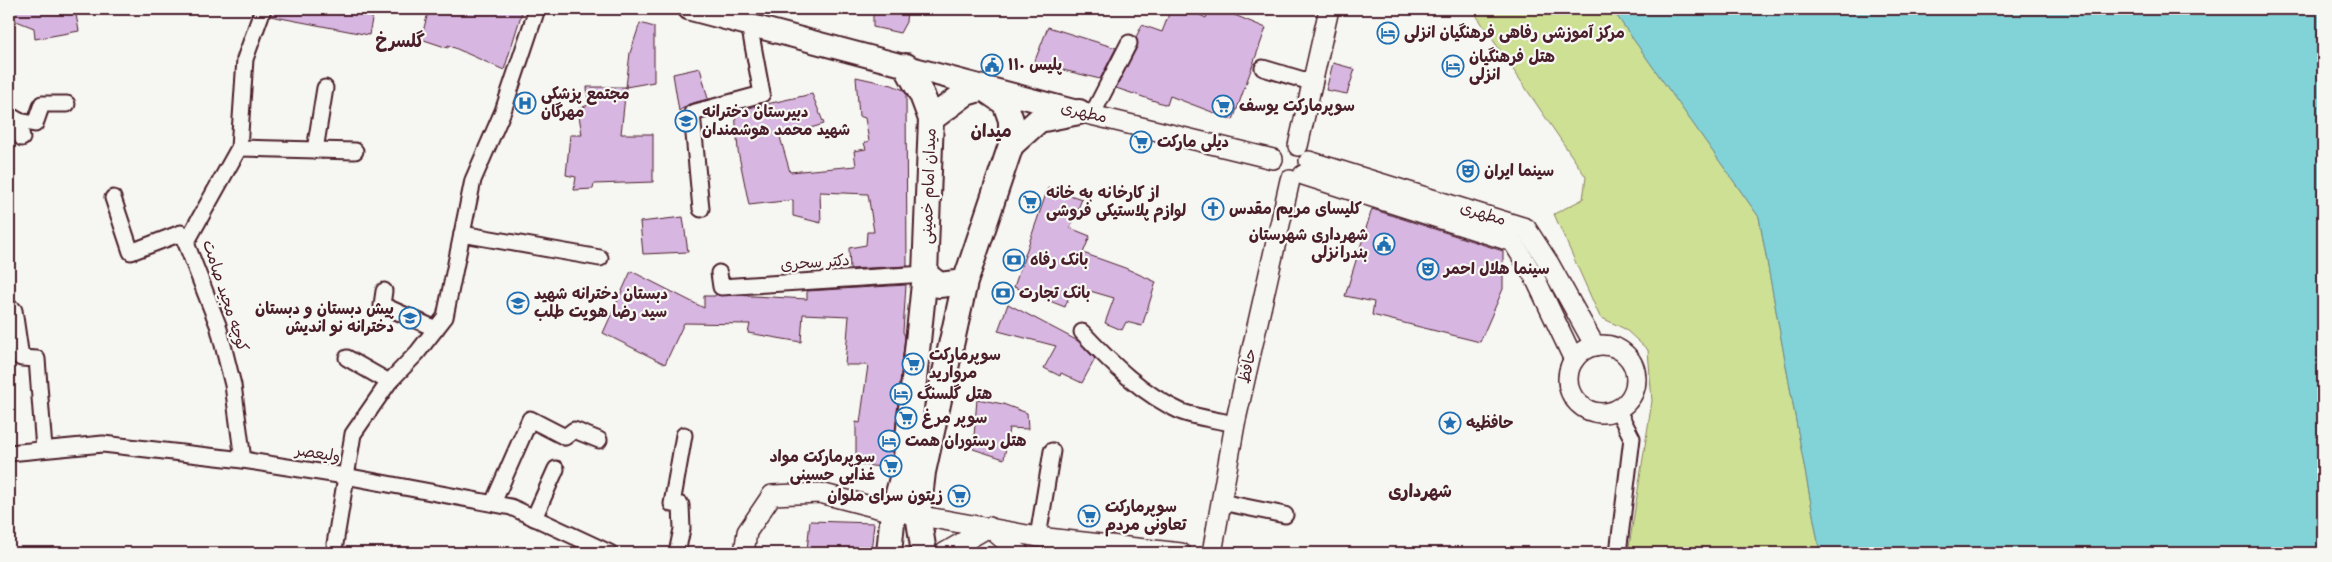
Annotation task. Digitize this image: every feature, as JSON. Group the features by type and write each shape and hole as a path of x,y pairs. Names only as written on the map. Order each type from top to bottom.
{"main road":[{"path":"689,9 748,19 906,66 922,95 931,119"},
{"name":"مطهری","path":"906,66 983,88 1086,113"},
{"path":"924,553 918,514 923,472 965,282 1010,145 1011,120 1004,103 983,88"},
{"name":"میدان امام خمینی","path":"889,553 893,512 905,467 925,274 931,119 966,93 983,88"},
{"path":"1010,145 1040,120 1086,113"},
{"path":"925,274 939,285 965,282"}],"street":[{"name":"کوچه مجید صامت","path":"243,460 233,385 218,325 186,243 239,148 245,59 263,9"},
{"path":"335,544 353,434 389,382 417,353 445,317 473,180 502,111 537,9"},
{"name":"حافظ","path":"1212,553 1235,424 1300,165 1329,9"},
{"path":"701,209 692,114 762,94 748,19"},
{"path":"1086,113 1129,43"},
{"path":"1263,68 1314,83"},
{"path":"315,150 325,88"},
{"path":"14,118 35,124 42,104 66,104"},
{"name":"مطهری","path":"1086,113 1273,159"},
{"path":"14,118 22,138"},
{"path":"1282,146 1300,165 1277,173 1273,159 1282,146"},
{"path":"239,148 355,151"},
{"name":"مطهری","path":"1300,165 1526,228 1550,265 1595,346"},
{"name":"مطهری","path":"1300,165 1513,242 1535,278 1574,360"},
{"path":"113,198 131,252 182,233 186,243"},
{"path":"462,234 600,258"},
{"name":"دکتر سحری","path":"719,273 721,286 925,274"},
{"path":"384,291 382,305 436,329"},
{"path":"14,310 20,358 37,359 44,449"},
{"path":"1082,332 1141,389 1183,412 1235,424"},
{"path":"1595,346 1613,347 1621,351 1633,364 1636,372 1636,381 1631,398 1617,409 1609,412 1592,412 1577,402 1569,386 1570,368 1574,360 1587,349 1595,346"},
{"path":"347,358 389,382"},
{"path":"1617,409 1632,438 1618,553"},
{"path":"493,503 530,418 565,436 574,430 599,440"},
{"path":"677,553 682,529 681,505 672,504 684,436"},
{"name":"ولیعصر","path":"9,454 103,444 243,460 345,476 493,503 511,508 610,553"},
{"path":"1038,537 1052,451"},
{"path":"534,518 556,469"},
{"path":"744,553 747,532 772,496 820,493 893,512 918,514 990,527 1038,537 1072,547 1181,553"},
{"path":"1221,502 1285,515"},
{"path":"944,553 990,527"},
{"path":"990,527 1019,553"}],"green space":[{"path":"1472,9 1612,9 1759,217 1820,553 1628,553 1652,401 1648,350 1625,329 1600,317 1554,214 1583,199 1586,177"}],"water":[{"path":"1612,9 2323,9 2323,553 1820,553 1759,217"}],"building":[{"path":"9,9 75,9 79,31 35,39 34,28 9,18"},
{"path":"272,9 374,9 369,35 270,16"},
{"path":"429,9 523,9 504,70 448,45 448,48 421,39"},
{"path":"873,9 907,9 906,22 900,33 873,27"},
{"path":"1171,9 1188,9 1206,18 1209,9 1220,9 1266,28 1233,120 1170,96 1167,105 1116,88 1137,47 1136,37 1142,25 1162,32"},
{"path":"640,23 654,27 654,82 626,87 630,53"},
{"path":"1048,27 1116,48 1100,79 1034,63"},
{"path":"1333,63 1355,69 1347,94 1326,90"},
{"path":"700,68 708,99 689,104 679,111 673,74"},
{"path":"856,77 892,85 904,90 906,94 907,266 850,269 849,248 866,245 867,232 874,232 868,194 820,192 821,223 793,216 793,200 749,205 738,151 735,111 812,94 824,124 780,137 790,172 856,166 854,151 866,149 864,143 869,141 865,118 859,116"},
{"path":"587,87 626,87 621,134 653,134 653,182 594,184 593,189 574,190 576,177 566,175 570,135 582,135 578,109 588,105"},
{"path":"1048,188 1082,199 1070,228 1090,236 1083,253 1125,268 1156,282 1142,326 1126,322 1122,330 1105,323 1114,298 1073,286 1065,307 1014,287"},
{"name":"سینما هلال احمر","path":"1372,209 1503,251 1503,289 1480,342 1372,315 1374,302 1345,296"},
{"path":"683,217 688,252 643,254 640,222"},
{"path":"631,271 704,308 704,296 715,296 716,294 807,299 807,291 906,285 903,332 905,336 892,460 881,467 856,464 856,422 860,423 868,365 845,365 849,316 803,314 801,342 748,333 750,324 684,323 665,364 603,333"},
{"path":"1008,304 1078,341 1095,359 1082,383 1061,373 1060,376 1044,368 1056,346 998,331"},
{"path":"977,399 1003,404 1027,413 1028,429 1009,428 1004,459 973,449"},
{"path":"810,521 874,523 871,553 836,553 807,550"}],"place":[{"name":"مرکز آموزشی رفاهی فرهنگیان انزلی","path":"1388,33"},
{"name":"پلیس ۱۱۰","path":"992,65"},
{"name":"هتل فرهنگیان انزلی","path":"1453,66"},
{"name":"مجتمع پزشکی مهرگان","path":"525,103"},
{"name":"سوپرمارکت یوسف","path":"1223,106"},
{"name":"دبیرستان دخترانه شهید محمد هوشمندان","path":"686,121"},
{"name":"دیلی مارکت","path":"1141,142"},
{"name":"سینما ایران","path":"1468,171"},
{"name":"از کارخانه به خانه لوازم پلاستیکی فروشی","path":"1030,202"},
{"name":"کلیسای مریم مقدس","path":"1213,209"},
{"name":"شهرداری شهرستان بندرانزلی","path":"1384,244"},
{"name":"بانک رفاه","path":"1014,260"},
{"name":"سینما هلال احمر","path":"1428,269"},
{"name":"بانک تجارت","path":"1003,293"},
{"name":"دبستان دخترانه شهید سید رضا هویت طلب","path":"518,303"},
{"name":"پیش دبستان و دبستان دخترانه نو اندیش","path":"410,318"},
{"name":"سوپرمارکت مروارید","path":"913,364"},
{"name":"هتل گلسنگ","path":"901,394"},
{"name":"سوپر مرغ","path":"906,418"},
{"name":"حافظیه","path":"1450,423"},
{"name":"هتل رستوران همت","path":"889,441"},
{"name":"سوپرمارکت مواد غذایی حسینی","path":"891,466"},
{"name":"زيتون سرای ملوان","path":"959,496"},
{"name":"سوپرمارکت تعاونی مردم","path":"1089,516"}],"district":[{"name":"گلسرخ","path":"400,41"},
{"name":"میدان","path":"991,131"},
{"name":"شهرداری","path":"1420,491"}]}
